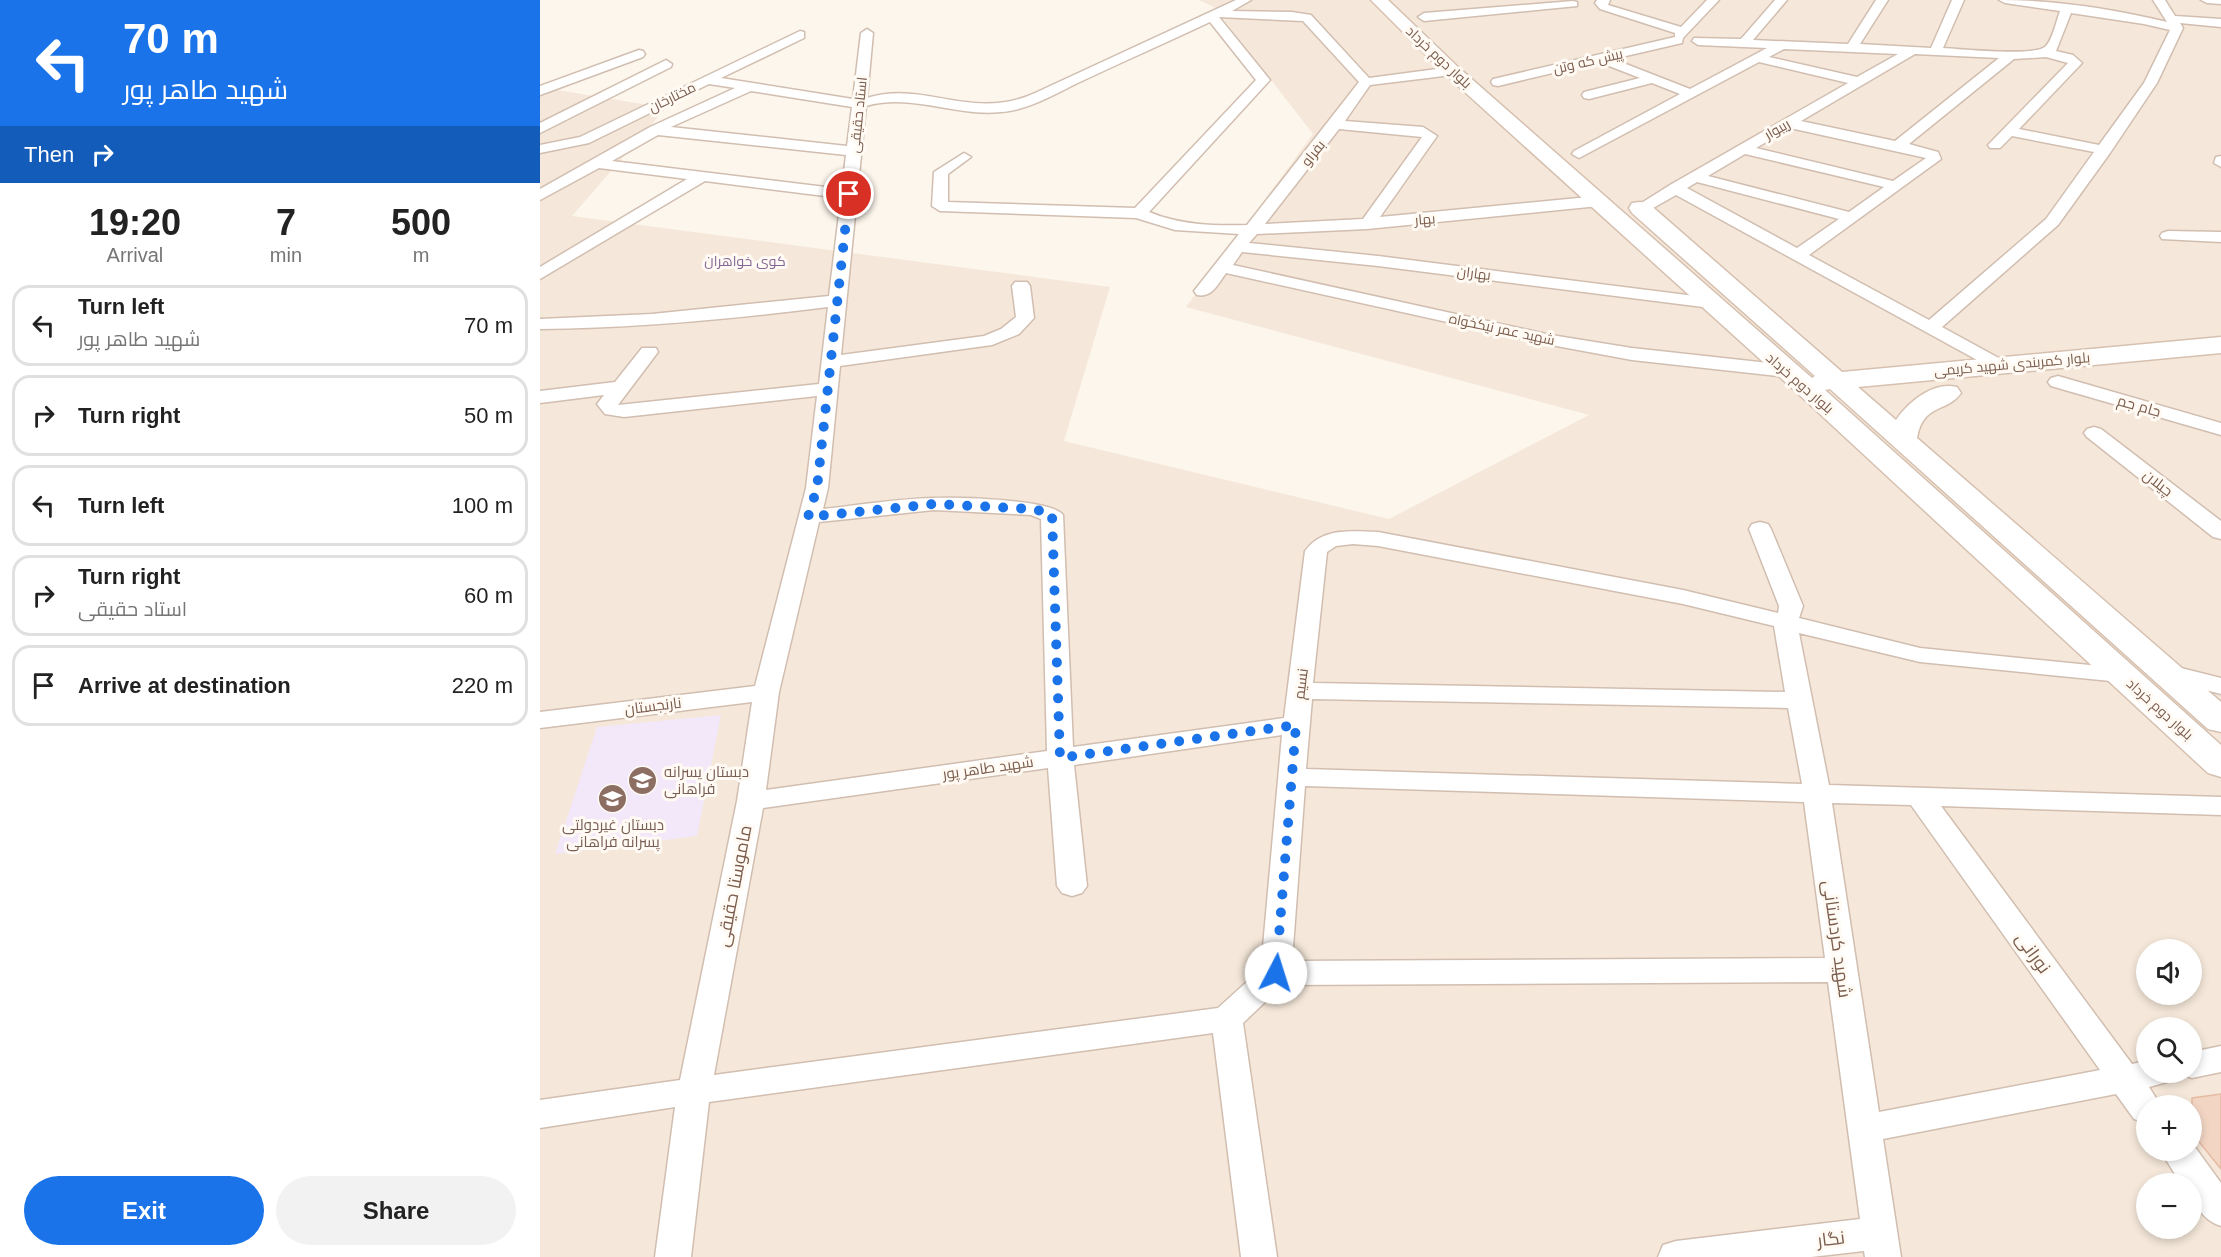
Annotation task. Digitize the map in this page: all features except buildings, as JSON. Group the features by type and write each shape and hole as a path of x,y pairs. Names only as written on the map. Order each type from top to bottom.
{"street":[{"path":"706,80 860,104 869,100 896,97 992,110 1014,106 1245,0"},
{"name":"بلوار دوم خرداد","path":"1379,0 1452,71 1794,378 1830,393"},
{"name":"بلوار دوم خرداد","path":"1405,0 1775,328 1830,393 1930,500 2221,765"},
{"path":"1604,0 1601,3 1604,8 1680,36 1697,37 1700,39 1698,41 2012,54 2044,53 2069,58 2076,63 1995,145"},
{"path":"1680,36 1713,0"},
{"path":"1744,43 1781,0"},
{"path":"1852,48 1882,0"},
{"path":"1936,51 1958,0"},
{"path":"2005,0 2174,24 2221,23"},
{"path":"2159,0 2174,24"},
{"path":"2207,0 2221,1"},
{"path":"1424,17 1573,4"},
{"path":"2044,53 2051,49 2067,9"},
{"path":"1215,15 1308,18 1366,82 1452,71"},
{"path":"964,157 941,172 940,206 1139,213 1263,80 1215,15"},
{"path":"1930,328 2052,222 2105,150 2150,83 2174,24"},
{"name":"استاد حقیقی","path":"808,517 817,488 867,33"},
{"name":"مختارخان","path":"540,149 584,140 800,35"},
{"name":"پیش که وتن","path":"1498,82 1680,36"},
{"path":"1579,154 1783,44"},
{"name":"ریبوار","path":"1641,208 1914,50"},
{"path":"540,91 639,54"},
{"path":"1898,146 2012,54"},
{"path":"1600,58 1691,94"},
{"path":"1757,58 1860,82"},
{"path":"540,129 666,64"},
{"path":"1588,95 1653,79"},
{"name":"بفراو","path":"1203,291 1335,126 1366,82"},
{"path":"540,195 656,130 749,87"},
{"path":"1788,123 1928,153 1933,155 1934,159 1798,255"},
{"path":"1335,126 1424,131 1430,136 1367,224"},
{"path":"656,130 854,151"},
{"path":"2009,131 2105,150"},
{"path":"1742,150 1897,186"},
{"path":"596,163 849,194"},
{"path":"540,274 702,176"},
{"path":"1694,177 1852,217"},
{"path":"1675,188 1999,366"},
{"name":"بهار","path":"1139,213 1163,224 1177,227 1251,229 1367,224 1599,201"},
{"path":"2168,236 2221,237"},
{"name":"بهاران","path":"1237,247 1378,261 1711,303"},
{"name":"شهید عمر نیکخواه","path":"1221,267 1551,340 1794,378"},
{"path":"830,362 986,341 1005,334 1018,328 1025,318 1021,286"},
{"path":"540,324 598,324 750,311 838,300"},
{"path":"1775,328 1813,345 1862,361 1947,381"},
{"name":"بلوار کمربندی شهید کریمی","path":"1830,393 1858,401 1947,381 1999,366 2221,345"},
{"path":"649,351 607,404 612,410 624,411 828,389"},
{"name":"بلوار کمربندی شهید کریمی","path":"1830,393 1947,381 2058,382 2221,366"},
{"path":"1904,441 1905,427 1912,417 1947,381"},
{"name":"جام جم","path":"2058,382 2221,429"},
{"path":"540,397 620,387"},
{"name":"بلوار دوم خرداد","path":"1858,401 2221,721"},
{"name":"چیلان","path":"2094,433 2221,532"},
{"path":"1930,500 1967,497"},
{"path":"808,517 934,504 1033,509 1052,514 1060,758 1072,886"},
{"name":"ماموستا حقیقی","path":"673,1257 694,1090 751,801 766,692 808,517"},
{"name":"شهید کردستانی","path":"1760,529 1791,606 1790,615 1785,621 1817,794 1881,1245"},
{"name":"نسیم","path":"1276,973 1296,725 1316,551 1320,545 1345,537 1378,539 1683,597 1785,621"},
{"path":"1785,621 1920,655 2121,674"},
{"path":"2165,672 2221,686"},
{"path":"1300,691 1799,700"},
{"name":"نارنجستان","path":"540,720 766,692"},
{"name":"شهید طاهر پور","path":"751,801 1296,725"},
{"path":"1292,777 2221,806"},
{"name":"نورانی","path":"1920,798 2136,1095"},
{"path":"540,1114 694,1090 1227,1019 1276,973 1842,970"},
{"path":"1227,1019 1259,1257"},
{"path":"2202,1063 2221,1059"},
{"path":"1864,1129 2136,1077"},
{"path":"2185,1161 2221,1211"},
{"name":"نگار","path":"1676,1257 1881,1245"}],"shaded area":[{"path":"1199,0 2221,0 2221,1257 540,1257 540,87 666,108 572,216 1110,287 1064,441 1389,519 1589,415 1186,307 1313,134 1214,7"},
{"name":"دبستان پسرانه فراهانی","path":"721,715 697,836 555,854 597,727"}],"place":[{"name":"دبستان پسرانه فراهانی","path":"643,781"},
{"name":"دبستان غیردولتی پسرانه فراهانی","path":"613,798"}],"district":[{"name":"کوی خواهران","path":"745,261"}],"route":[{"path":"849,194 817,488 808,517 934,504 1033,509 1052,514 1060,758 1296,725 1276,973"}]}
